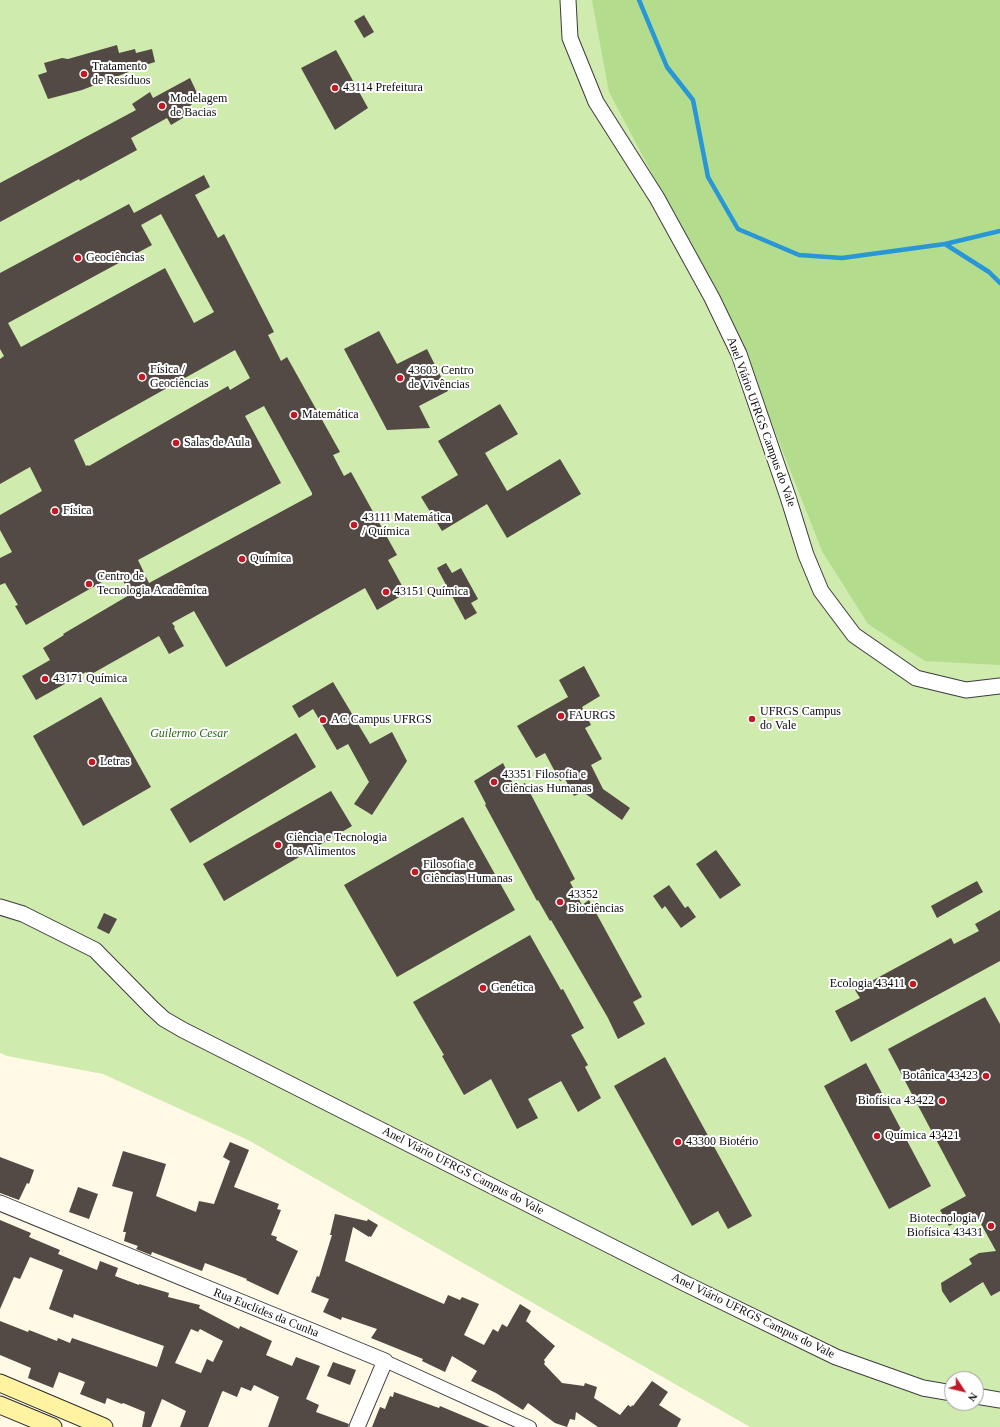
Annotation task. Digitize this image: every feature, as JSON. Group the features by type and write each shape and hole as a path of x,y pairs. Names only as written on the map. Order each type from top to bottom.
{"main road":[{"path":"0,1383 104,1427"},
{"path":"0,1405 53,1427"}],"street":[{"name":"Anel Viário UFRGS Campus do Vale","path":"568,0 570,38 596,102 657,198 712,298 739,354 788,496 806,555 821,591 854,635 916,678 966,690 1000,686"},
{"name":"Anel Viário UFRGS Campus do Vale","path":"0,906 23,914 95,950 164,1019 190,1034 686,1284 836,1357 923,1388 944,1392"},
{"name":"Rua Euclides da Cunha","path":"0,1202 385,1361 530,1427"},
{"path":"357,1427 385,1361"},
{"path":"984,1397 1000,1400"}],"green space":[{"name":"UFRGS Campus do Vale","path":"0,0 1000,0 1000,1427 750,1427 248,1140 103,1074 7,1056 0,1053"},
{"path":"592,0 1000,0 1000,665 925,661 868,624 822,551 736,332 609,92"}],"building":[{"path":"364,15 374,32 364,38 354,21"},
{"name":"Tratamento de Resíduos","path":"117,45 119,53 135,49 136,53 152,49 155,62 82,90 48,99 38,75 47,72 44,63 62,58 68,59"},
{"name":"43114 Prefeitura","path":"336,50 368,108 335,130 301,68"},
{"path":"190,78 197,93 196,100 188,108 191,113 171,125 167,118 131,138 137,150 80,181 79,179 0,222 0,183 136,110 132,104 150,92 153,98"},
{"path":"204,175 210,187 195,195 218,238 224,234 274,332 268,335 281,361 287,357 340,452 333,455 344,476 351,472 397,555 388,560 406,593 377,610 365,588 226,667 194,611 172,623 184,646 169,654 159,636 88,676 86,672 36,700 22,676 50,660 43,648 64,635 63,634 131,594 118,573 26,625 15,606 18,605 5,583 0,585 0,558 12,552 0,530 0,515 42,491 30,467 0,484 0,359 4,356 0,349 0,273 129,204 134,213","holes":["161,214 214,312 194,323 165,268 21,347 8,323 152,245 141,225","235,350 250,378 230,390 228,386 89,466 86,466 74,440","264,406 312,495 149,583 138,560 281,483 245,416"]},
{"name":"43603 Centro de Vivências","path":"379,331 397,364 427,349 448,391 419,406 430,428 387,430 344,349"},
{"path":"500,404 518,434 485,453 507,491 560,459 581,494 507,538 487,504 442,531 421,497 458,475 438,441"},
{"path":"446,563 452,573 461,568 478,599 471,603 477,613 465,620 437,568"},
{"path":"584,666 600,696 582,707 591,725 585,728 602,759 591,765 603,789 630,808 622,820 583,792 574,796 565,779 560,781 545,753 536,758 517,726 568,697 559,680"},
{"path":"333,682 370,744 392,732 407,761 372,815 354,804 369,782 348,744 337,750 313,709 299,718 292,706"},
{"name":"Letras","path":"101,697 151,787 83,826 33,736"},
{"path":"296,733 316,767 190,843 170,809"},
{"path":"503,763 515,788 525,783 575,879 570,882 582,905 589,900 642,997 633,1002 645,1024 618,1039 608,1018 551,920 550,921 538,900 537,901 485,805 486,804 474,781"},
{"name":"Ciência e Tecnologia dos Alimentos","path":"331,791 352,826 224,901 203,864"},
{"path":"463,817 515,910 397,977 344,885"},
{"path":"716,850 741,885 720,899 696,864"},
{"path":"977,881 983,892 937,918 931,906"},
{"path":"669,885 685,908 688,906 696,917 681,928 665,906 662,909 653,896"},
{"name":"Ecologia 43411","path":"1000,910 1000,961 851,1042 835,1011 860,998 855,990 951,938 954,944 979,931 975,924"},
{"path":"104,913 117,919 109,934 97,928"},
{"path":"530,935 561,990 563,989 584,1028 571,1035 588,1065 585,1067 601,1098 578,1112 561,1081 528,1099 538,1118 517,1129 491,1079 464,1095 442,1056 444,1055 413,1002"},
{"path":"985,997 1000,1024 1000,1291 991,1296 983,1282 950,1303 942,1291 941,1283 972,1264 969,1259 979,1253 996,1251 975,1213 949,1226 940,1210 966,1196 888,1049"},
{"name":"43300 Biotério","path":"665,1057 752,1216 728,1229 718,1211 692,1226 614,1086"},
{"name":"Química 43421","path":"866,1063 931,1186 889,1209 824,1086"},
{"path":"230,1142 249,1150 234,1187 279,1204 277,1209 281,1210 271,1235 277,1237 276,1240 298,1251 278,1295 246,1280 247,1279 205,1263 202,1271 152,1252 151,1255 136,1249 138,1246 124,1241 126,1232 123,1232 133,1192 112,1186 123,1151 166,1164 156,1196 196,1212 199,1201 214,1204 230,1161 223,1157"},
{"path":"0,1157 34,1170 29,1184 27,1183 19,1200 0,1193"},
{"path":"78,1187 98,1194 89,1219 69,1212"},
{"path":"335,1214 367,1221 368,1219 378,1225 371,1237 353,1227 345,1261 444,1304 448,1295 460,1300 462,1297 479,1304 464,1335 484,1345 493,1329 498,1332 502,1324 507,1327 520,1304 531,1311 526,1321 555,1346 544,1360 544,1364 562,1383 584,1386 585,1383 597,1387 594,1398 620,1415 628,1405 631,1407 632,1405 633,1406 652,1381 668,1392 659,1405 681,1419 677,1427 598,1427 576,1412 575,1420 570,1419 567,1427 555,1423 528,1403 523,1410 496,1393 471,1381 477,1371 452,1356 445,1372 422,1361 423,1359 371,1338 377,1329 342,1317 341,1320 323,1312 329,1299 311,1292 317,1276 319,1277 332,1235 330,1235"},
{"path":"0,1220 31,1233 29,1237 60,1250 58,1254 97,1270 100,1261 118,1268 115,1276 139,1285 169,1293 168,1297 200,1305 199,1308 239,1329 240,1326 272,1341 266,1355 292,1366 296,1357 320,1366 306,1399 319,1405 316,1412 349,1424 348,1427 268,1427 279,1397 254,1385 251,1391 241,1387 237,1397 223,1391 208,1427 180,1427 186,1411 162,1399 151,1427 142,1427 145,1412 107,1398 105,1404 80,1394 85,1382 59,1372 53,1388 28,1378 31,1368 0,1355 0,1321 57,1341 58,1338 70,1343 72,1338 157,1367 164,1346 74,1314 73,1318 49,1309 63,1270 30,1257 20,1279 14,1277 0,1309","holes":["191,1329 198,1332 200,1329 223,1341 213,1362 207,1359 201,1373 175,1363"]},
{"path":"333,1362 356,1370 350,1385 327,1376"},
{"path":"394,1392 439,1408 440,1406 490,1427 372,1427 380,1407 385,1409 390,1396 393,1397"}],"waterway":[{"path":"639,0 667,67 693,100 708,177 738,229 799,255 842,258 945,244 989,272 1000,283"},
{"path":"945,244 1000,231"}],"place":[{"name":"Tratamento de Resíduos","path":"84,74"},
{"name":"43114 Prefeitura","path":"335,88"},
{"name":"Modelagem de Bacias","path":"162,106"},
{"name":"Geociências","path":"78,258"},
{"name":"Física / Geociências","path":"142,377"},
{"name":"43603 Centro de Vivências","path":"400,378"},
{"name":"Matemática","path":"294,415"},
{"name":"Salas de Aula","path":"176,443"},
{"name":"Física","path":"55,511"},
{"name":"43111 Matemática / Química","path":"354,525"},
{"name":"Química","path":"242,559"},
{"name":"Centro de Tecnologia Acadêmica","path":"89,584"},
{"name":"43151 Química","path":"386,592"},
{"name":"43171 Química","path":"45,679"},
{"name":"FAURGS","path":"561,716"},
{"name":"UFRGS Campus do Vale","path":"752,719"},
{"name":"AC Campus UFRGS","path":"323,720"},
{"name":"Letras","path":"92,762"},
{"name":"43351 Filosofia e Ciências Humanas","path":"494,782"},
{"name":"Ciência e Tecnologia dos Alimentos","path":"278,845"},
{"name":"Filosofia e Ciências Humanas","path":"415,872"},
{"name":"43352 Biociências","path":"560,902"},
{"name":"Ecologia 43411","path":"913,984"},
{"name":"Genética","path":"483,988"},
{"name":"Botânica 43423","path":"986,1076"},
{"name":"Biofísica 43422","path":"942,1101"},
{"name":"Química 43421","path":"877,1136"},
{"name":"43300 Biotério","path":"678,1142"},
{"name":"Biotecnologia / Biofísica 43431","path":"991,1226"}],"park label":[{"name":"Guilermo Cesar","path":"189,734"}]}
